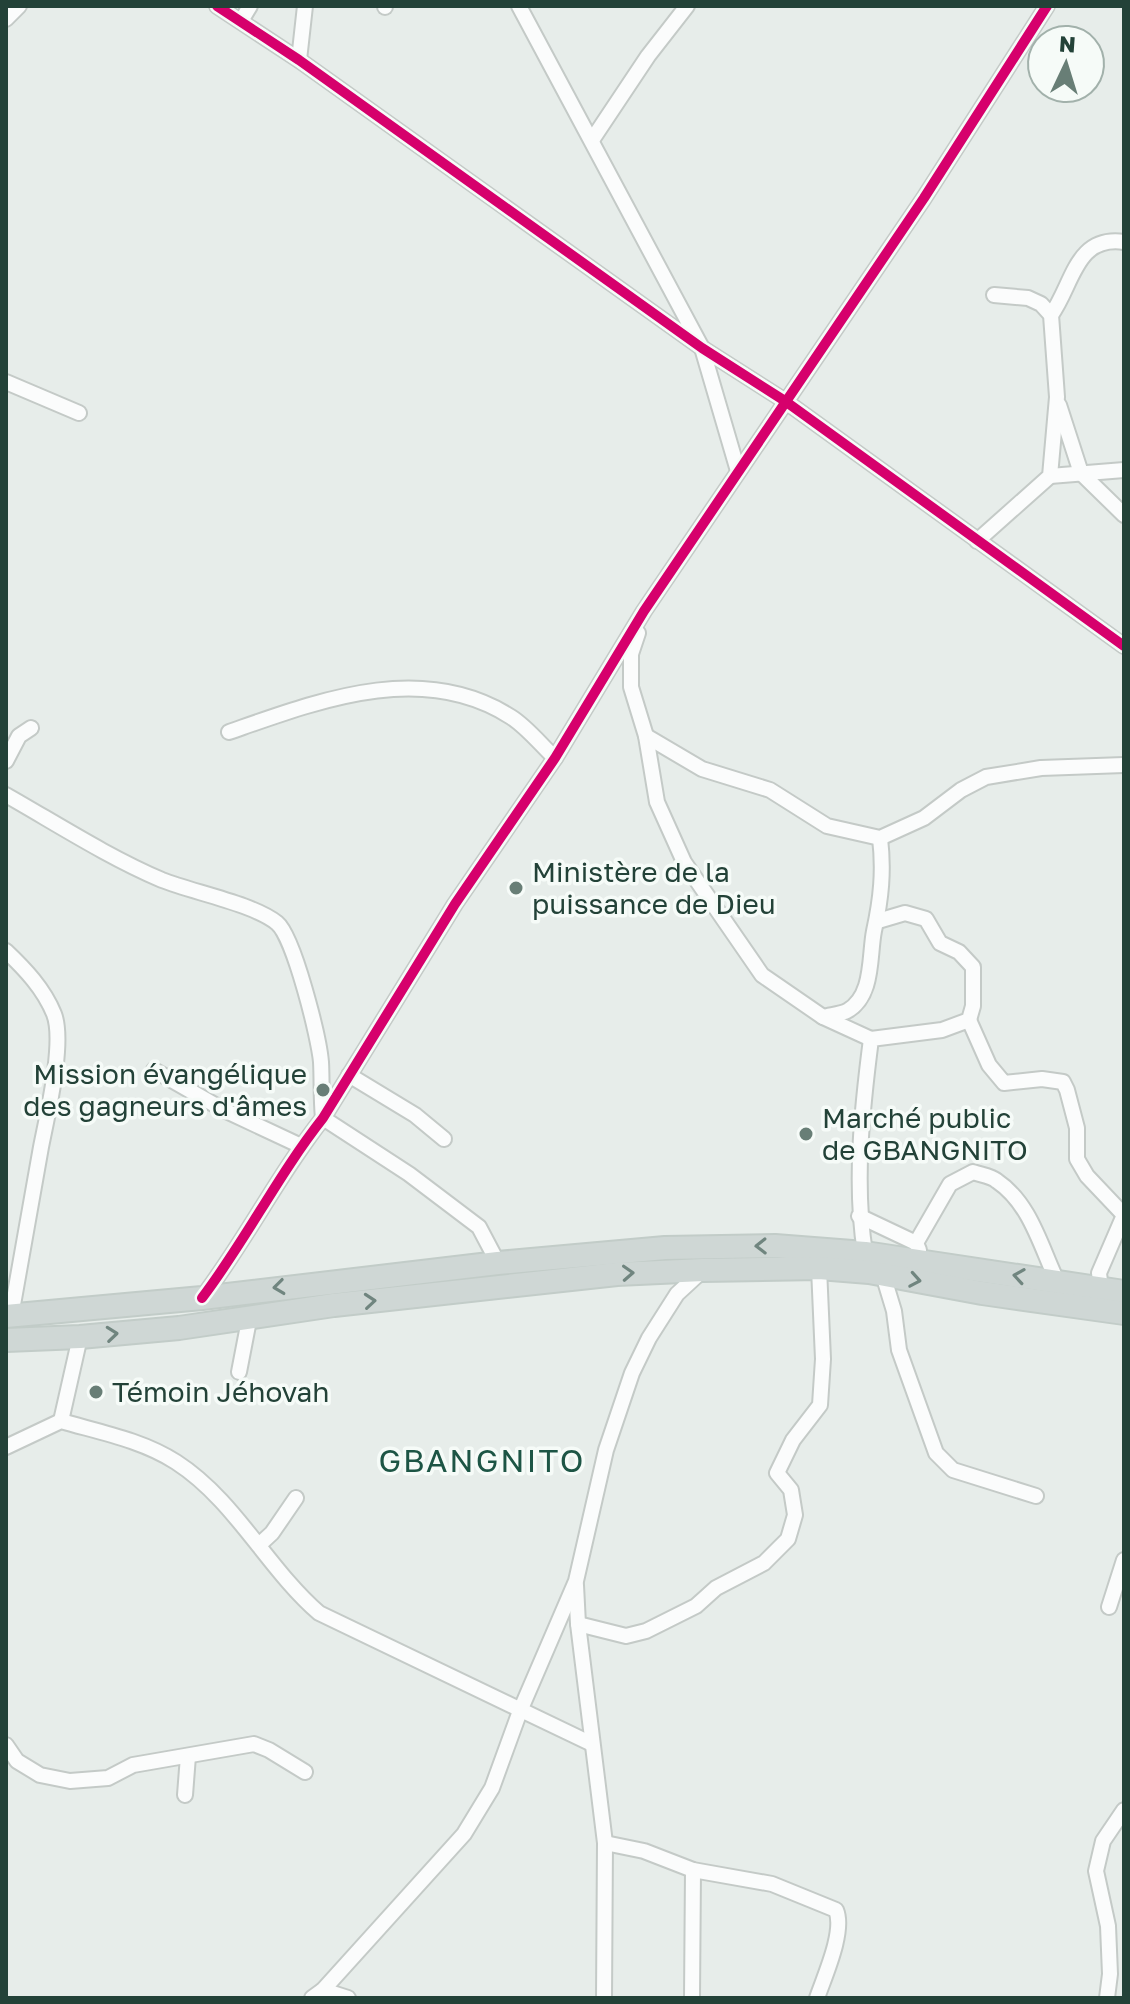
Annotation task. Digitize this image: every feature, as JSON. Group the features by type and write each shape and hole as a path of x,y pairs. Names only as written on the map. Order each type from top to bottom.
{"main road":[{"path":"8,1316 202,1298 498,1263 665,1248 775,1246 867,1262 982,1293 1124,1313"},
{"path":"6,1340 179,1328 250,1315 617,1274 819,1268 920,1252 1058,1283 1124,1292"}],"street":[{"path":"6,19 19,6"},
{"path":"217,6 299,60 702,348 785,401 1124,646"},
{"path":"241,21 250,6"},
{"path":"299,60 305,6"},
{"path":"519,6 702,348 738,471"},
{"path":"592,140 648,56 687,6"},
{"path":"202,1298 226,1266 301,1146 323,1118 455,904 555,758 644,611 924,198 1047,6"},
{"path":"1051,315 1063,298 1071,273 1092,245 1113,240 1124,242"},
{"path":"994,295 1028,298 1041,304 1051,315 1057,397 1050,476"},
{"path":"6,382 79,413"},
{"path":"1057,397 1081,473 1124,515"},
{"path":"977,541 1050,476 1124,470"},
{"path":"644,611 631,654 631,687 646,736 657,802 684,862 762,975 823,1017 871,1039 942,1030 969,1020"},
{"path":"229,732 350,694 414,688 442,690 476,698 513,718 555,758"},
{"path":"6,761 19,736 31,728"},
{"path":"646,736 702,769 770,790 827,826 880,838 924,818 961,790 986,777 1041,768 1124,765"},
{"path":"6,795 125,863 165,881 248,908 279,924 295,959 316,1036 321,1062 323,1118"},
{"path":"823,1017 848,1010 864,992 878,921 883,867 880,838"},
{"path":"878,921 905,913 926,919 940,943 959,952 973,967 973,1006 969,1020 989,1065 1004,1083 1042,1079 1063,1082 1077,1128 1077,1159 1087,1176 1124,1215 1099,1273 1101,1289"},
{"path":"6,951 27,971 41,991 55,1016 56,1034 53,1092 8,1316"},
{"path":"871,1039 864,1102 859,1216 867,1262 884,1278 894,1311 899,1350 936,1453 953,1470 1036,1496"},
{"path":"154,1070 222,1109 301,1146"},
{"path":"349,1075 415,1115 444,1139"},
{"path":"323,1118 409,1174 479,1227 498,1263"},
{"path":"859,1216 920,1252 950,1184 973,1172 996,1180 1014,1197 1033,1224 1042,1252 1058,1283"},
{"path":"226,1266 240,1292"},
{"path":"578,1624 626,1636 646,1631 696,1606 716,1588 764,1563 788,1539 795,1515 791,1490 777,1473 793,1440 820,1405 823,1359 819,1268"},
{"path":"318,1994 464,1834 492,1788 520,1711 576,1581 606,1450 632,1373 649,1338 677,1294 703,1270"},
{"path":"239,1372 250,1315"},
{"path":"61,1421 80,1337"},
{"path":"6,1447 61,1421 131,1441 175,1461 204,1483 259,1545 295,1592 319,1613 592,1744"},
{"path":"259,1545 272,1533 296,1498"},
{"path":"1109,1607 1124,1560"},
{"path":"576,1581 578,1624 605,1843 604,1998"},
{"path":"6,1745 17,1761 40,1775 70,1781 108,1778 133,1765 254,1744 305,1772"},
{"path":"185,1795 188,1756"},
{"path":"1107,1998 1110,1974 1108,1926 1096,1871 1103,1841 1124,1810"},
{"path":"605,1843 644,1851 693,1870 772,1884 836,1910 840,1918 835,1945 817,1998"},
{"path":"692,1997 693,1870"},
{"path":"318,1994 348,1998"}],"cycle path":[{"path":"217,6 299,60 702,348 785,401 1124,646"},
{"path":"202,1298 323,1118 455,904 555,758 644,611 924,198 1047,6"}],"place":[{"name":"Ministère de la puissance de Dieu","path":"516,888"},
{"name":"Mission évangélique des gagneurs d'âmes","path":"323,1090"},
{"name":"Marché public de GBANGNITO","path":"806,1134"},
{"name":"Témoin Jéhovah","path":"96,1392"}],"district":[{"name":"GBANGNITO","path":"482,1461"}]}
